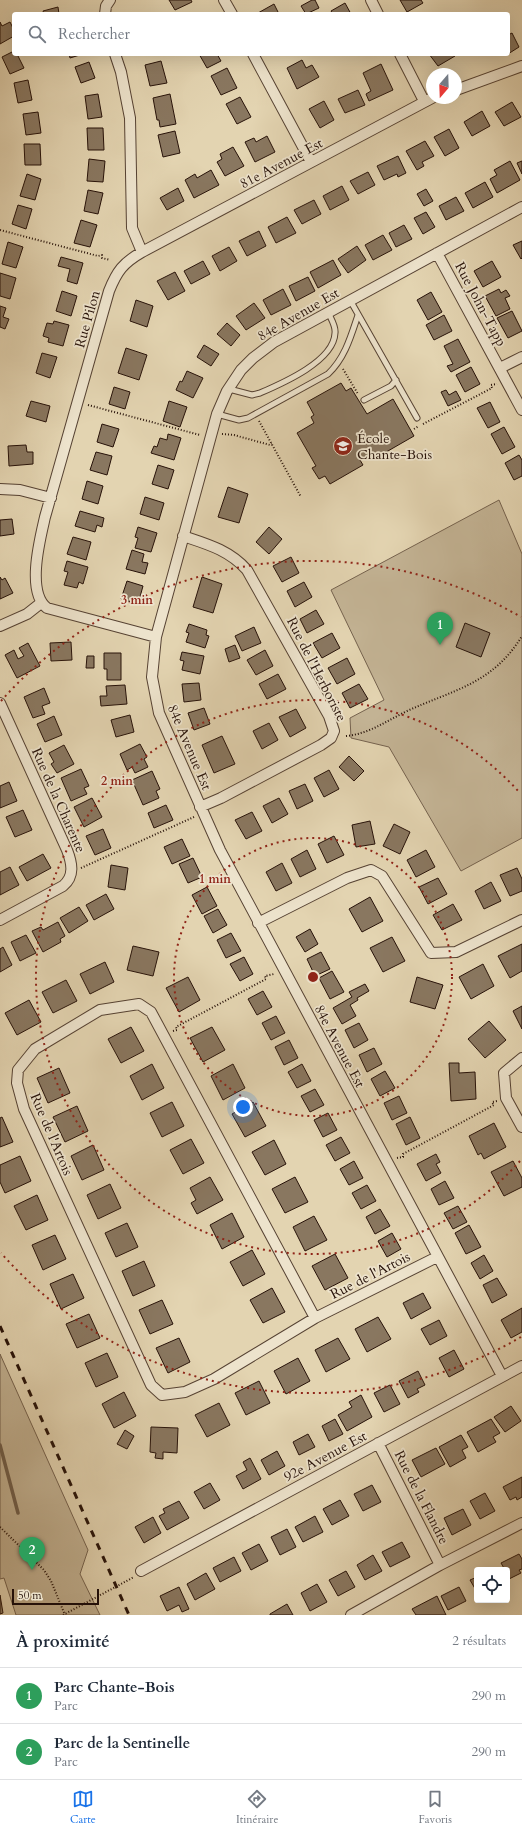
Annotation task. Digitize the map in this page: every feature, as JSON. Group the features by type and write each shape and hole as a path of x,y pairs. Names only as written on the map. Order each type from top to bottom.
{"street":[{"path":"105,12 106,6 110,0"},
{"path":"224,0 231,12"},
{"path":"371,0 377,12"},
{"path":"116,56 121,72 130,118 132,228 142,252"},
{"path":"254,56 311,162"},
{"path":"401,56 426,97"},
{"path":"462,88 522,66"},
{"name":"81e Avenue Est","path":"142,252 426,101"},
{"name":"84e Avenue Est","path":"502,1376 226,864 168,736 158,708 152,677 156,637 217,414 229,389 241,370 260,352 274,342 522,207"},
{"name":"Rue Pilon","path":"41,603 37,583 37,559 51,498 114,278 122,266 142,252"},
{"name":"Rue John-Tapp","path":"437,253 522,410"},
{"path":"500,368 522,357"},
{"path":"0,489 20,490 51,498"},
{"name":"Rue de l'Herboriste","path":"183,536 223,550 238,560 247,570 329,716 334,731 331,738 321,745 221,798 200,807"},
{"path":"0,626 27,614 41,603 47,608 57,612 156,637"},
{"name":"Rue de la Charente","path":"0,703 67,850 72,868 70,878 63,886 0,920"},
{"path":"258,923 347,878 371,870 382,876 431,953 456,952 522,920"},
{"name":"Rue de l'Artois","path":"315,1318 151,1012 139,1004 100,1010 35,1049 18,1070 17,1083 24,1109 151,1385 162,1395 185,1392 214,1379 315,1318 437,1256"},
{"path":"522,1058 504,1074 506,1098 522,1127"},
{"name":"92e Avenue Est","path":"141,1571 522,1366"},
{"name":"Rue de la Flandre","path":"378,1443 440,1565"},
{"name":"Rue de la Flandre","path":"351,1615 440,1565 522,1523"}],"lane":[{"path":"350,300 417,418"},
{"path":"229,389 252,394 260,394 316,363 328,351 334,338 335,329 328,312"},
{"path":"217,414 239,420 248,418 328,374 342,358 358,315"},
{"path":"364,400 391,386 396,380"}],"path":[{"path":"0,230 102,256 102,258 110,260"},
{"path":"342,369 359,395 364,392"},
{"path":"414,429 492,388 491,385 498,384"},
{"path":"88,405 200,435"},
{"path":"259,420 301,497"},
{"path":"221,434 234,435 270,445 272,444"},
{"path":"346,736 365,733 405,712 449,695 480,679 508,656 522,636"},
{"path":"80,868 194,817"},
{"path":"170,1030 177,1030 176,1027 266,979 265,976 274,974"},
{"path":"397,1158 403,1157 403,1154 494,1105 492,1102 499,1101"},
{"path":"0,1527 44,1570 51,1581 64,1615 131,1579"}],"shaded area":[{"path":"499,500 522,554 522,838 461,871 389,747 351,738 350,718 384,700 331,590"},
{"path":"0,1354 88,1550 80,1574 100,1615 16,1615 4,1578 0,1579"}],"building":[{"path":"169,0 191,0 192,2 175,10"},
{"path":"315,0 319,8 310,12 305,12 301,6"},
{"path":"400,0 421,0 423,3 407,12"},
{"path":"345,3 350,12 332,12 331,11"},
{"path":"274,4 278,12 260,12"},
{"path":"58,7 59,12 43,12"},
{"path":"0,22 2,26 10,22 12,26 12,37 0,44"},
{"path":"512,33 519,47 510,53 510,34"},
{"path":"12,52 12,56 18,56 24,68 10,74 2,57"},
{"path":"200,56 218,56 221,61 207,68"},
{"path":"430,56 455,56 438,66"},
{"path":"302,60 306,68 312,65 319,77 297,89 287,68"},
{"path":"161,61 167,83 150,86 145,65"},
{"path":"89,62 95,78 81,83 75,67"},
{"path":"381,64 393,90 369,101 366,94 371,91 363,73"},
{"path":"227,68 237,88 221,95 211,76"},
{"path":"28,80 32,100 18,103 14,83"},
{"path":"358,90 365,105 345,113 338,99"},
{"path":"98,94 102,117 88,119 85,96"},
{"path":"170,94 176,124 160,127 159,120 157,120 153,98"},
{"path":"240,97 251,117 237,124 226,104"},
{"path":"324,101 334,120 320,128 309,109"},
{"path":"512,102 521,117 504,126 495,112"},
{"path":"482,111 490,126 472,136 464,122"},
{"path":"38,112 41,133 26,135 23,114"},
{"path":"87,128 103,128 104,150 88,150"},
{"path":"449,129 459,148 445,156 434,137"},
{"path":"175,131 180,153 163,157 158,135"},
{"path":"267,136 275,152 255,162 245,142 254,138 256,142"},
{"path":"425,141 434,156 422,162 424,166 417,170 406,151"},
{"path":"24,144 40,144 41,165 25,165"},
{"path":"233,147 244,166 225,176 217,162 222,159 220,154"},
{"path":"398,156 406,173 398,177 397,174 384,180 377,166"},
{"path":"89,159 105,161 103,182 87,181"},
{"path":"510,161 520,180 497,193 490,179 497,175 494,170"},
{"path":"522,161 522,174 517,163"},
{"path":"211,170 219,185 194,198 185,180 195,174 197,178"},
{"path":"368,172 375,185 358,194 350,181"},
{"path":"27,174 41,179 35,200 20,196"},
{"path":"485,182 493,197 473,208 465,193"},
{"path":"342,186 349,200 330,210 323,196"},
{"path":"178,188 184,201 167,210 160,198"},
{"path":"426,189 433,201 424,206 417,194"},
{"path":"88,190 103,193 98,214 84,211"},
{"path":"456,197 464,211 446,220 439,206"},
{"path":"314,200 321,214 302,224 294,210"},
{"path":"18,205 32,209 26,229 12,224"},
{"path":"426,212 435,227 423,234 414,218"},
{"path":"287,217 296,233 276,243 268,227"},
{"path":"81,220 97,225 90,247 74,243"},
{"path":"404,225 412,239 396,247 389,233"},
{"path":"259,231 266,246 247,256 239,241"},
{"path":"383,235 392,250 373,260 365,245"},
{"path":"522,241 522,258 521,259 513,245"},
{"path":"8,242 23,247 16,268 2,264"},
{"path":"357,246 366,260 348,273 338,259"},
{"path":"229,247 237,261 220,271 212,256"},
{"path":"61,257 83,263 77,284 67,281 70,269 58,266"},
{"path":"333,260 341,275 318,288 310,272"},
{"path":"203,261 210,274 191,284 184,271"},
{"path":"492,261 501,277 483,287 474,271"},
{"path":"175,272 185,291 168,300 157,281"},
{"path":"0,273 16,278 10,299 0,296"},
{"path":"308,277 315,291 296,301 289,286"},
{"path":"283,289 291,305 271,315 263,300"},
{"path":"499,289 501,293 506,290 510,296 505,298 510,309 496,316 485,296"},
{"path":"62,291 77,296 71,316 56,311"},
{"path":"431,292 442,312 428,320 417,300"},
{"path":"136,300 153,306 147,327 130,321"},
{"path":"254,303 265,318 246,330 236,316"},
{"path":"0,306 6,308 3,317 9,319 5,329 0,327"},
{"path":"512,311 522,331 508,338 497,318"},
{"path":"444,315 452,331 434,340 426,325"},
{"path":"54,321 69,325 63,346 48,342 49,338 43,336 47,323 53,324"},
{"path":"227,323 240,335 231,346 217,334"},
{"path":"458,339 470,362 451,372 447,366 453,364 444,346"},
{"path":"204,345 219,354 211,366 197,357"},
{"path":"126,348 147,355 139,380 118,373"},
{"path":"42,353 57,357 50,378 36,373"},
{"path":"471,367 480,384 465,392 456,375"},
{"path":"187,371 203,378 193,398 176,390"},
{"path":"341,383 346,391 351,388 367,414 393,399 414,436 374,459 371,453 360,460 363,465 330,484 325,476 319,479 312,468 316,466 297,433 314,423 311,417 314,415 307,402"},
{"path":"114,387 130,392 125,409 109,404"},
{"path":"446,390 449,395 456,391 461,400 448,406 441,392"},
{"path":"31,401 50,406 46,422 26,416"},
{"path":"169,401 187,407 180,427 163,421"},
{"path":"490,402 500,422 488,428 477,408"},
{"path":"102,424 119,429 113,447 97,442"},
{"path":"504,427 515,447 502,454 491,434"},
{"path":"168,434 181,438 174,460 151,453 154,446 157,447 160,438 167,440"},
{"path":"26,445 27,452 33,452 33,464 9,466 8,446"},
{"path":"96,452 112,456 107,475 90,470"},
{"path":"519,455 522,460 522,476 514,480 505,463"},
{"path":"158,465 174,470 168,489 152,484"},
{"path":"87,481 103,486 98,504 82,499"},
{"path":"228,487 248,494 239,523 218,517"},
{"path":"145,497 164,503 159,520 140,514"},
{"path":"80,511 104,518 102,527 97,525 95,532 75,526"},
{"path":"12,519 14,534 0,536 0,520"},
{"path":"138,527 157,533 151,552 135,548 138,538 135,537"},
{"path":"269,527 282,539 269,554 256,542"},
{"path":"73,537 91,542 86,560 67,554"},
{"path":"132,550 144,554 142,562 148,563 145,574 126,569"},
{"path":"291,557 299,573 282,582 273,566"},
{"path":"67,561 88,567 83,584 79,582 77,588 64,585 68,572 64,571"},
{"path":"0,577 2,580 5,578 13,593 0,599"},
{"path":"202,577 222,584 213,613 193,607"},
{"path":"127,581 143,586 138,604 121,599"},
{"path":"304,582 312,597 295,607 287,591"},
{"path":"316,610 324,624 307,633 300,619"},
{"path":"465,623 490,633 481,657 456,647"},
{"path":"189,624 207,630 206,635 209,636 205,648 186,642 189,633 186,632"},
{"path":"254,627 261,643 242,651 235,636"},
{"path":"332,633 340,648 322,658 313,643"},
{"path":"71,642 72,660 51,661 50,643"},
{"path":"28,643 40,666 17,678 5,655 14,650 18,659 24,656 19,648"},
{"path":"235,645 240,658 229,662 225,649"},
{"path":"265,650 273,666 256,675 247,660"},
{"path":"182,652 204,656 200,674 182,670 184,661 180,660"},
{"path":"104,653 121,653 121,680 107,680 107,669 104,669"},
{"path":"87,656 94,656 94,668 86,668"},
{"path":"347,658 355,674 337,684 328,668"},
{"path":"278,674 286,689 267,699 259,684"},
{"path":"199,683 201,700 184,702 182,684"},
{"path":"359,684 368,699 350,708 342,693"},
{"path":"125,685 127,704 101,706 100,696 107,696 106,686"},
{"path":"44,688 50,703 42,706 45,714 33,718 24,697"},
{"path":"204,708 210,724 194,730 188,713"},
{"path":"296,709 306,728 290,737 279,717"},
{"path":"130,715 134,732 116,737 111,720"},
{"path":"54,716 62,735 45,742 37,724"},
{"path":"269,723 278,740 262,749 253,731"},
{"path":"222,736 235,764 214,773 202,745"},
{"path":"140,744 147,757 144,759 148,767 135,773 132,767 127,770 120,754"},
{"path":"64,745 74,764 57,773 51,764 54,762 49,753"},
{"path":"349,756 364,771 354,781 339,767"},
{"path":"81,769 89,786 84,788 87,794 71,801 61,778"},
{"path":"329,770 339,789 324,797 314,778"},
{"path":"152,771 160,789 156,791 159,798 143,805 132,780"},
{"path":"9,782 17,801 0,808 0,786"},
{"path":"305,784 313,801 297,809 289,791"},
{"path":"92,798 102,817 84,827 74,807"},
{"path":"279,798 288,814 272,823 263,806"},
{"path":"166,805 173,820 154,828 148,813"},
{"path":"23,810 32,830 15,837 6,817"},
{"path":"252,812 262,831 246,839 235,820"},
{"path":"370,821 375,844 356,847 352,825"},
{"path":"394,824 410,832 400,854 383,846"},
{"path":"103,829 111,848 95,855 86,836"},
{"path":"334,836 344,855 327,863 318,844"},
{"path":"182,839 190,856 172,864 164,847"},
{"path":"307,850 316,869 300,877 291,859"},
{"path":"426,850 435,867 416,877 407,860"},
{"path":"43,854 51,868 27,881 19,867"},
{"path":"193,858 202,877 188,883 179,864"},
{"path":"282,863 292,883 276,891 266,872"},
{"path":"111,865 128,868 125,890 108,887"},
{"path":"10,867 19,885 0,895 0,872"},
{"path":"517,868 522,879 522,891 510,896 500,875"},
{"path":"438,878 447,894 428,904 419,887"},
{"path":"491,882 501,901 484,909 475,891"},
{"path":"207,887 217,906 202,914 192,895"},
{"path":"106,894 114,909 94,920 86,905"},
{"path":"370,897 383,921 362,932 349,909"},
{"path":"453,904 462,920 442,930 433,915"},
{"path":"79,907 88,921 69,933 60,918"},
{"path":"218,909 227,925 213,933 204,916"},
{"path":"58,922 65,936 60,939 61,942 43,952 32,931 41,927 43,930"},
{"path":"310,929 318,944 305,952 296,937"},
{"path":"231,933 241,951 226,958 217,940"},
{"path":"26,935 36,953 20,961 11,942"},
{"path":"392,937 405,961 383,972 370,948"},
{"path":"522,944 522,971 510,978 498,956"},
{"path":"133,946 159,952 153,976 127,970"},
{"path":"3,947 12,965 0,972 0,949"},
{"path":"321,952 330,969 315,976 307,959"},
{"path":"244,957 253,974 240,981 230,964"},
{"path":"105,962 114,982 90,994 80,974"},
{"path":"483,964 494,986 471,999 459,977"},
{"path":"332,971 344,992 330,999 319,978"},
{"path":"188,977 200,1000 179,1012 166,988"},
{"path":"417,977 443,985 435,1009 410,1002"},
{"path":"66,980 77,1001 53,1013 42,992"},
{"path":"365,984 369,991 357,998 358,1000 350,1005 356,1016 342,1024 333,1008 352,997 349,992"},
{"path":"263,991 272,1007 257,1015 248,999"},
{"path":"29,1000 41,1022 17,1035 5,1013"},
{"path":"522,1006 522,1029 513,1011"},
{"path":"276,1016 285,1033 271,1040 262,1023"},
{"path":"489,1021 506,1040 485,1058 468,1039"},
{"path":"359,1023 368,1040 354,1048 345,1030"},
{"path":"131,1027 144,1051 121,1063 108,1039"},
{"path":"212,1027 225,1050 203,1062 190,1038"},
{"path":"289,1040 298,1058 284,1065 275,1047"},
{"path":"374,1048 382,1064 367,1072 359,1055"},
{"path":"449,1063 459,1063 459,1073 475,1072 476,1099 451,1101"},
{"path":"152,1064 164,1088 142,1100 130,1076"},
{"path":"233,1064 245,1088 223,1100 211,1076"},
{"path":"302,1064 311,1081 297,1088 288,1072"},
{"path":"59,1068 70,1093 48,1103 37,1078"},
{"path":"385,1071 395,1088 380,1096 371,1079"},
{"path":"315,1089 324,1105 310,1112 301,1096"},
{"path":"399,1096 407,1113 392,1120 384,1103"},
{"path":"172,1102 184,1126 162,1137 150,1113"},
{"path":"253,1102 266,1126 245,1137 232,1114"},
{"path":"77,1106 88,1131 65,1142 53,1117"},
{"path":"328,1113 337,1130 323,1137 314,1120"},
{"path":"2,1117 13,1142 0,1147 0,1118"},
{"path":"410,1117 420,1138 406,1145 396,1124"},
{"path":"494,1123 506,1147 484,1159 481,1153 478,1155 469,1136"},
{"path":"341,1137 350,1153 335,1161 326,1145"},
{"path":"191,1139 204,1163 183,1174 170,1150"},
{"path":"274,1140 286,1164 265,1175 252,1152"},
{"path":"93,1145 104,1170 82,1180 71,1156"},
{"path":"436,1154 440,1162 436,1164 441,1173 426,1181 417,1164"},
{"path":"20,1156 31,1181 5,1193 0,1182 0,1165"},
{"path":"354,1161 363,1178 349,1185 340,1169"},
{"path":"513,1161 522,1178 522,1187 504,1196 491,1172"},
{"path":"210,1177 223,1200 197,1214 191,1203 196,1200 190,1188"},
{"path":"295,1177 308,1202 285,1213 272,1189"},
{"path":"445,1181 454,1198 439,1205 431,1189"},
{"path":"110,1184 121,1208 98,1219 87,1195"},
{"path":"367,1185 376,1201 361,1209 352,1193"},
{"path":"37,1195 48,1220 26,1230 14,1206"},
{"path":"458,1206 467,1222 453,1229 444,1213"},
{"path":"380,1209 390,1226 375,1234 366,1217"},
{"path":"232,1213 244,1237 222,1249 210,1225"},
{"path":"314,1216 327,1240 305,1251 293,1227"},
{"path":"127,1223 138,1247 116,1257 105,1233"},
{"path":"469,1225 481,1247 466,1254 455,1233"},
{"path":"392,1233 401,1249 387,1257 378,1241"},
{"path":"55,1235 66,1259 43,1270 32,1245"},
{"path":"252,1250 265,1274 243,1286 230,1262"},
{"path":"335,1254 348,1278 325,1290 312,1266"},
{"path":"484,1255 493,1271 480,1279 471,1263"},
{"path":"144,1261 155,1286 133,1296 122,1271"},
{"path":"73,1274 84,1298 61,1309 50,1284"},
{"path":"497,1278 507,1295 492,1303 483,1285"},
{"path":"272,1288 285,1312 263,1323 250,1300"},
{"path":"423,1293 431,1308 411,1319 403,1303"},
{"path":"162,1300 173,1324 150,1334 139,1310"},
{"path":"522,1308 522,1332 511,1338 501,1320"},
{"path":"89,1314 100,1338 77,1348 66,1324"},
{"path":"378,1317 391,1339 367,1352 355,1329"},
{"path":"439,1320 447,1336 430,1345 421,1329"},
{"path":"179,1338 190,1362 168,1373 156,1348"},
{"path":"338,1338 350,1359 326,1372 315,1350"},
{"path":"454,1350 464,1369 449,1377 439,1358"},
{"path":"107,1353 118,1377 96,1387 85,1363"},
{"path":"298,1358 310,1381 286,1394 274,1371"},
{"path":"418,1371 425,1385 417,1389 419,1392 408,1398 399,1381"},
{"path":"259,1381 270,1403 246,1415 235,1393"},
{"path":"390,1385 400,1404 384,1412 374,1393"},
{"path":"124,1392 136,1416 114,1428 102,1404"},
{"path":"361,1395 372,1417 347,1431 338,1415 352,1407 349,1402"},
{"path":"219,1403 230,1425 207,1437 195,1415"},
{"path":"511,1406 521,1421 505,1432 494,1417"},
{"path":"335,1419 343,1434 329,1441 322,1426"},
{"path":"491,1419 500,1433 493,1437 496,1442 478,1452 467,1432"},
{"path":"151,1427 178,1428 177,1453 163,1452 163,1459 155,1458 156,1453 150,1452"},
{"path":"125,1430 134,1436 127,1449 117,1444"},
{"path":"308,1434 315,1447 299,1455 293,1442"},
{"path":"461,1435 468,1447 462,1450 466,1458 450,1467 439,1447"},
{"path":"436,1448 445,1464 421,1477 412,1460"},
{"path":"277,1451 285,1466 269,1475 261,1460"},
{"path":"250,1458 261,1479 243,1489 236,1476 247,1470 243,1462"},
{"path":"522,1477 522,1497 517,1500 516,1497 510,1500 503,1487"},
{"path":"210,1483 220,1500 204,1509 194,1492"},
{"path":"372,1485 381,1502 363,1511 354,1494"},
{"path":"485,1493 495,1511 480,1519 470,1501"},
{"path":"340,1500 349,1516 332,1525 323,1509"},
{"path":"179,1501 189,1518 167,1530 159,1516 165,1513 163,1509"},
{"path":"463,1509 471,1525 452,1535 444,1518"},
{"path":"315,1516 323,1532 303,1542 295,1527"},
{"path":"153,1517 161,1533 144,1543 135,1527"},
{"path":"287,1529 296,1547 280,1555 271,1537"},
{"path":"402,1542 410,1557 390,1567 382,1552"},
{"path":"259,1544 268,1561 251,1570 242,1553"},
{"path":"519,1554 522,1559 522,1569 519,1570 521,1573 510,1578 510,1567 503,1567 501,1563"},
{"path":"373,1555 382,1571 365,1580 357,1565"},
{"path":"234,1557 241,1571 220,1582 213,1568"},
{"path":"346,1571 355,1587 338,1596 329,1580"},
{"path":"206,1573 215,1589 195,1600 187,1584"},
{"path":"474,1578 474,1587 470,1580"},
{"path":"317,1584 327,1602 310,1611 301,1593"},
{"path":"179,1587 189,1609 182,1612 179,1605 167,1611 160,1596"},
{"path":"459,1587 466,1601 448,1610 441,1596"},
{"path":"0,1595 3,1613 0,1614"},
{"path":"437,1596 446,1615 416,1615 412,1609"},
{"path":"287,1604 293,1615 270,1615 270,1614"}],"waterway":[{"path":"0,1445 18,1513"}],"railway":[{"path":"0,1326 129,1615"}],"place":[{"name":"École Chante-Bois","path":"343,446"},
{"name":"Parc Chante-Bois","path":"440,645"},
{"name":"Parc de la Sentinelle","path":"32,1570"}]}
